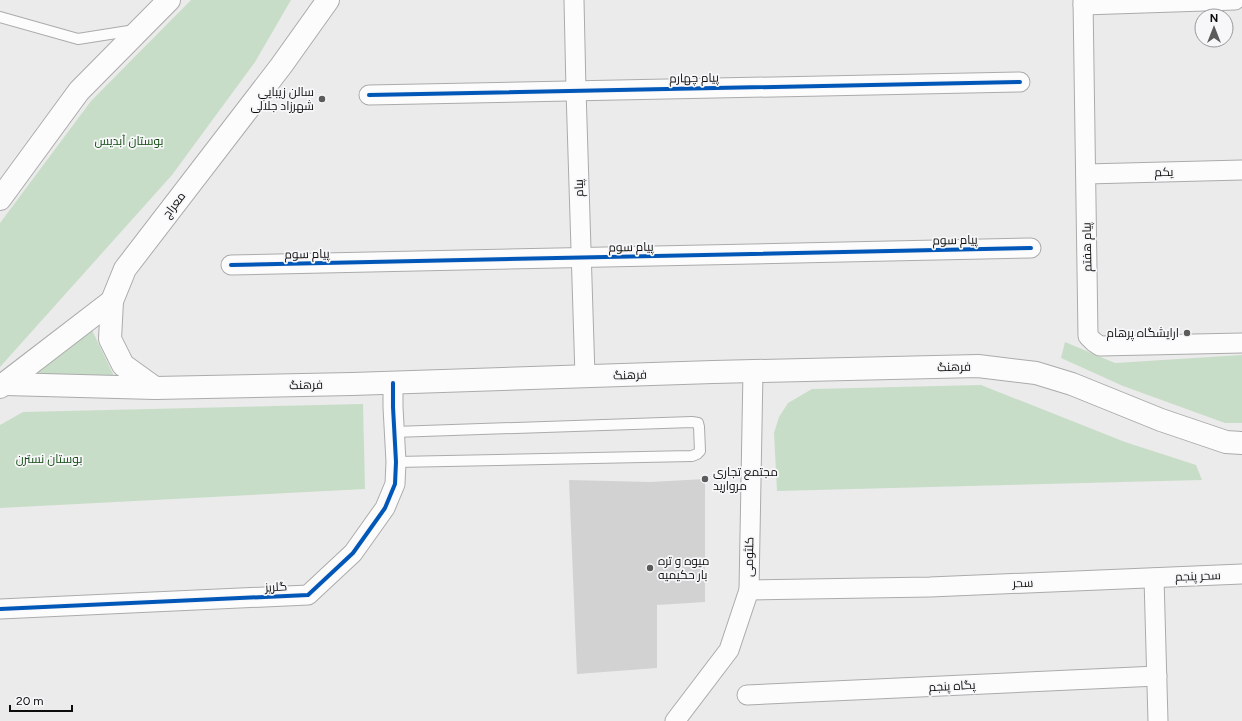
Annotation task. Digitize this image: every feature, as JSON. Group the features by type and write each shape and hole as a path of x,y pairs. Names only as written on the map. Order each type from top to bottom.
{"main road":[{"path":"0,200 79,91 169,0"},
{"name":"معراج","path":"3,386 112,301 125,269 276,72 328,0"},
{"path":"112,301 110,339 123,365 155,388"},
{"name":"فرهنگ","path":"3,386 155,388 393,383 753,371 978,366 1036,373 1072,384 1161,420 1226,442 1242,443"}],"street":[{"name":"پیام","path":"574,0 585,376"},
{"path":"1083,3 1235,0"},
{"name":"پیام هفتم","path":"1083,3 1088,336 1100,346 1242,343"},
{"name":"پیام چهارم","path":"369,95 1020,82"},
{"name":"یکم","path":"1086,174 1242,170"},
{"name":"پیام سوم","path":"232,265 1031,248"},
{"name":"کلثومی","path":"675,721 729,650 749,590 753,371"},
{"name":"گلریز","path":"0,609 308,595 353,553 385,508 394,484 396,462 392,407 393,383"},
{"name":"سحر پنجم","path":"1154,578 1242,574"},
{"path":"1154,578 1158,721"},
{"name":"سحر","path":"749,590 930,587 1154,578"},
{"name":"پگاه پنجم","path":"747,696 1157,676"}],"lane":[{"path":"0,17 78,39 141,29"},
{"path":"394,432 692,422 698,423 699,427 700,452 692,456 396,462"}],"green space":[{"name":"بوستان آبدیس","path":"191,0 291,0 255,62 172,175 0,367 0,223 91,101"},
{"path":"92,330 114,376 34,374"},
{"path":"1065,342 1115,363 1242,355 1242,423 1225,423 1123,386 1061,358"},
{"path":"981,385 1125,442 1196,465 1202,480 777,491 774,433 779,417 788,403 812,389"},
{"name":"بوستان نسترن","path":"363,404 365,489 0,508 0,425 23,412"}],"building":[{"path":"705,479 705,602 657,605 657,668 577,674 569,480 650,482"}],"cycle path":[{"path":"369,95 1020,82"},
{"path":"231,265 1031,248"},
{"path":"0,609 308,595 353,553 385,508 395,484 396,462 393,383"}],"place":[{"name":"سالن زيبايي شهرزاد جلالى","path":"322,99"},
{"name":"ارایشگاه پرهام","path":"1187,333"},
{"name":"مجتمع تجاری مروارید","path":"705,479"},
{"name":"میوه و تره بار حکیمیه","path":"650,568"}]}
